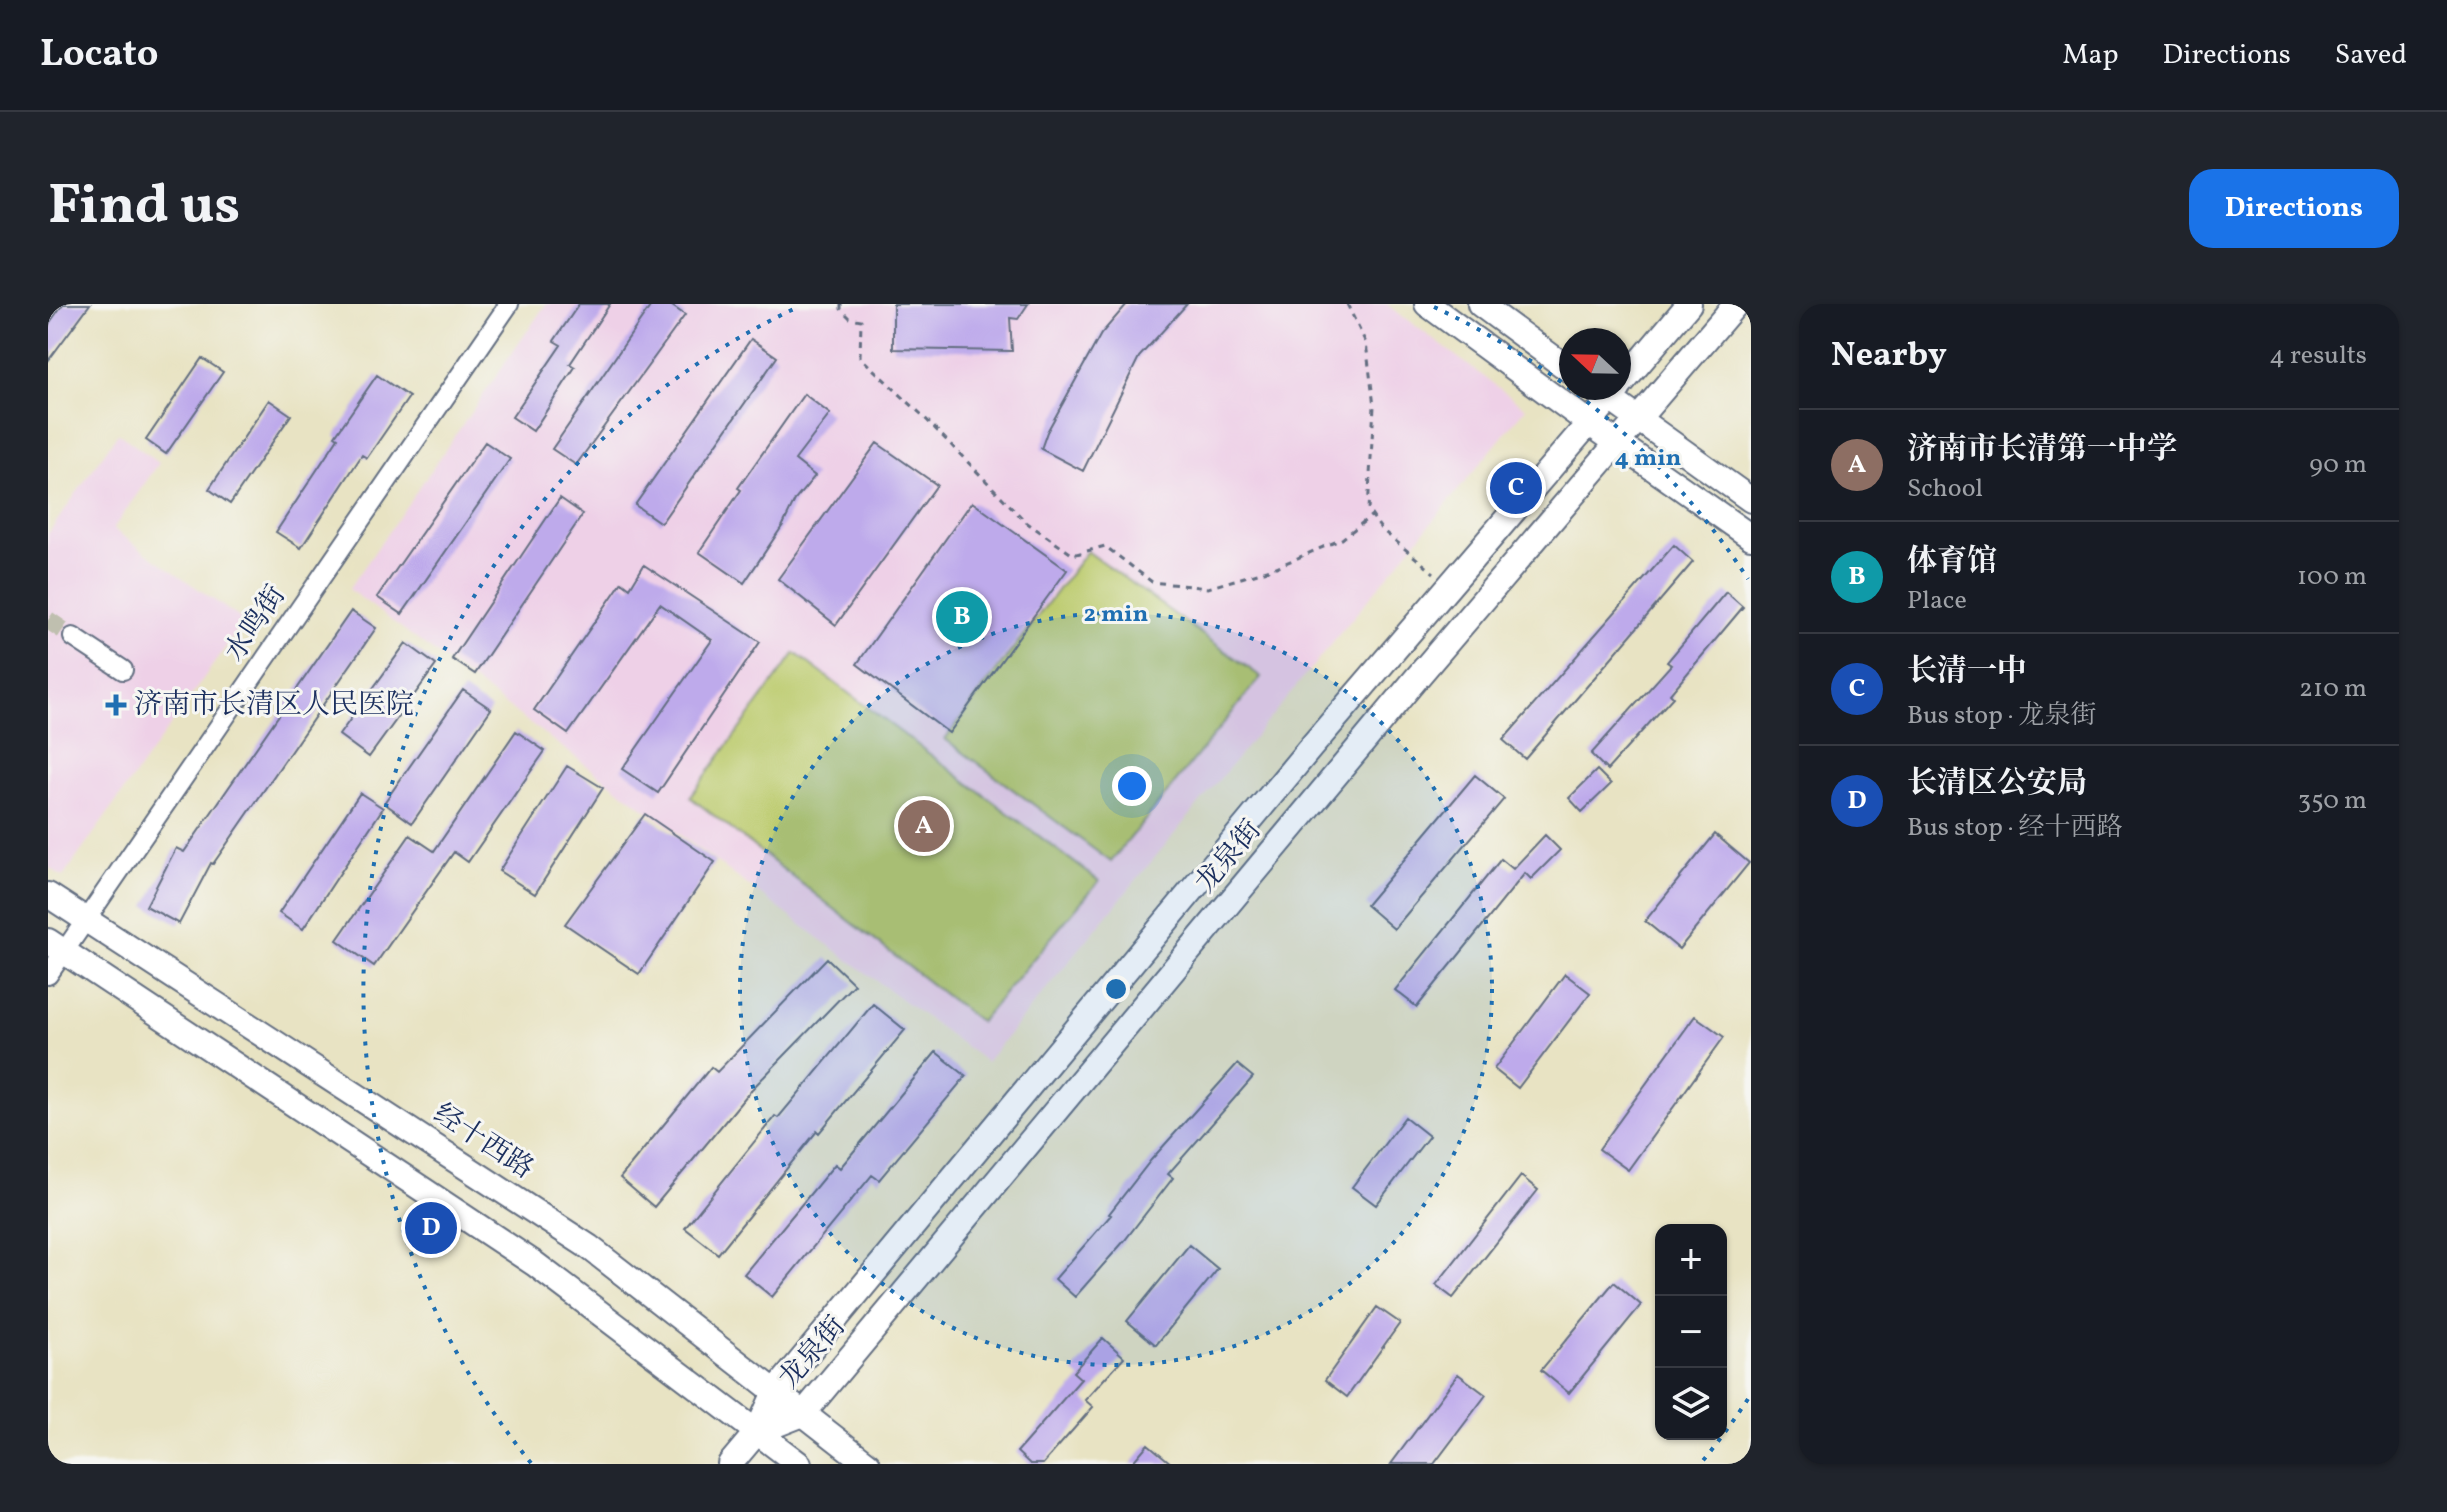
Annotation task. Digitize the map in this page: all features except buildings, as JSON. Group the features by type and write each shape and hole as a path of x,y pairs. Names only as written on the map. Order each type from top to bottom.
{"main road":[{"path":"1427,304 1751,537"},
{"path":"1480,304 1559,362"},
{"name":"龙泉街","path":"1631,367 1689,304"},
{"name":"龙泉街","path":"757,1432 803,1414 1415,680 1736,304"},
{"name":"龙泉街","path":"730,1464 757,1432 775,1392 1311,747 1589,423 1604,400"},
{"path":"1619,400 1638,421 1751,500"},
{"name":"经十西路","path":"48,895 589,1247 868,1464"},
{"path":"56,946 535,1264 799,1464"}],"street":[{"name":"水鸣街","path":"48,975 56,946 86,921 509,304"},
{"path":"73,637 123,670"}],"path":[{"path":"841,304 841,309 850,318 861,320 860,357 921,414 1026,522 1073,555 1105,546 1152,582 1208,588 1274,568 1342,539 1372,515"},
{"path":"1347,304 1366,343 1374,406 1368,510 1381,529 1450,585"}],"shaded area":[{"path":"546,304 1386,304 1526,408 986,1062 349,589"},
{"name":"济南市长清区人民医院","path":"118,433 159,463 113,529 244,621 63,877 48,867 48,534"}],"green space":[{"path":"1087,551 1261,677 1111,862 945,739"},
{"path":"795,653 1099,881 980,1022 690,797"}],"tunnel":[{"path":"48,620 73,637"}],"place":[{"name":"长清一中","path":"1516,488"},
{"name":"体育馆","path":"962,617"},
{"name":"济南市长清区人民医院","path":"116,705"},
{"name":"济南市长清第一中学","path":"924,826"},
{"name":"长清区公安局","path":"431,1228"}]}
